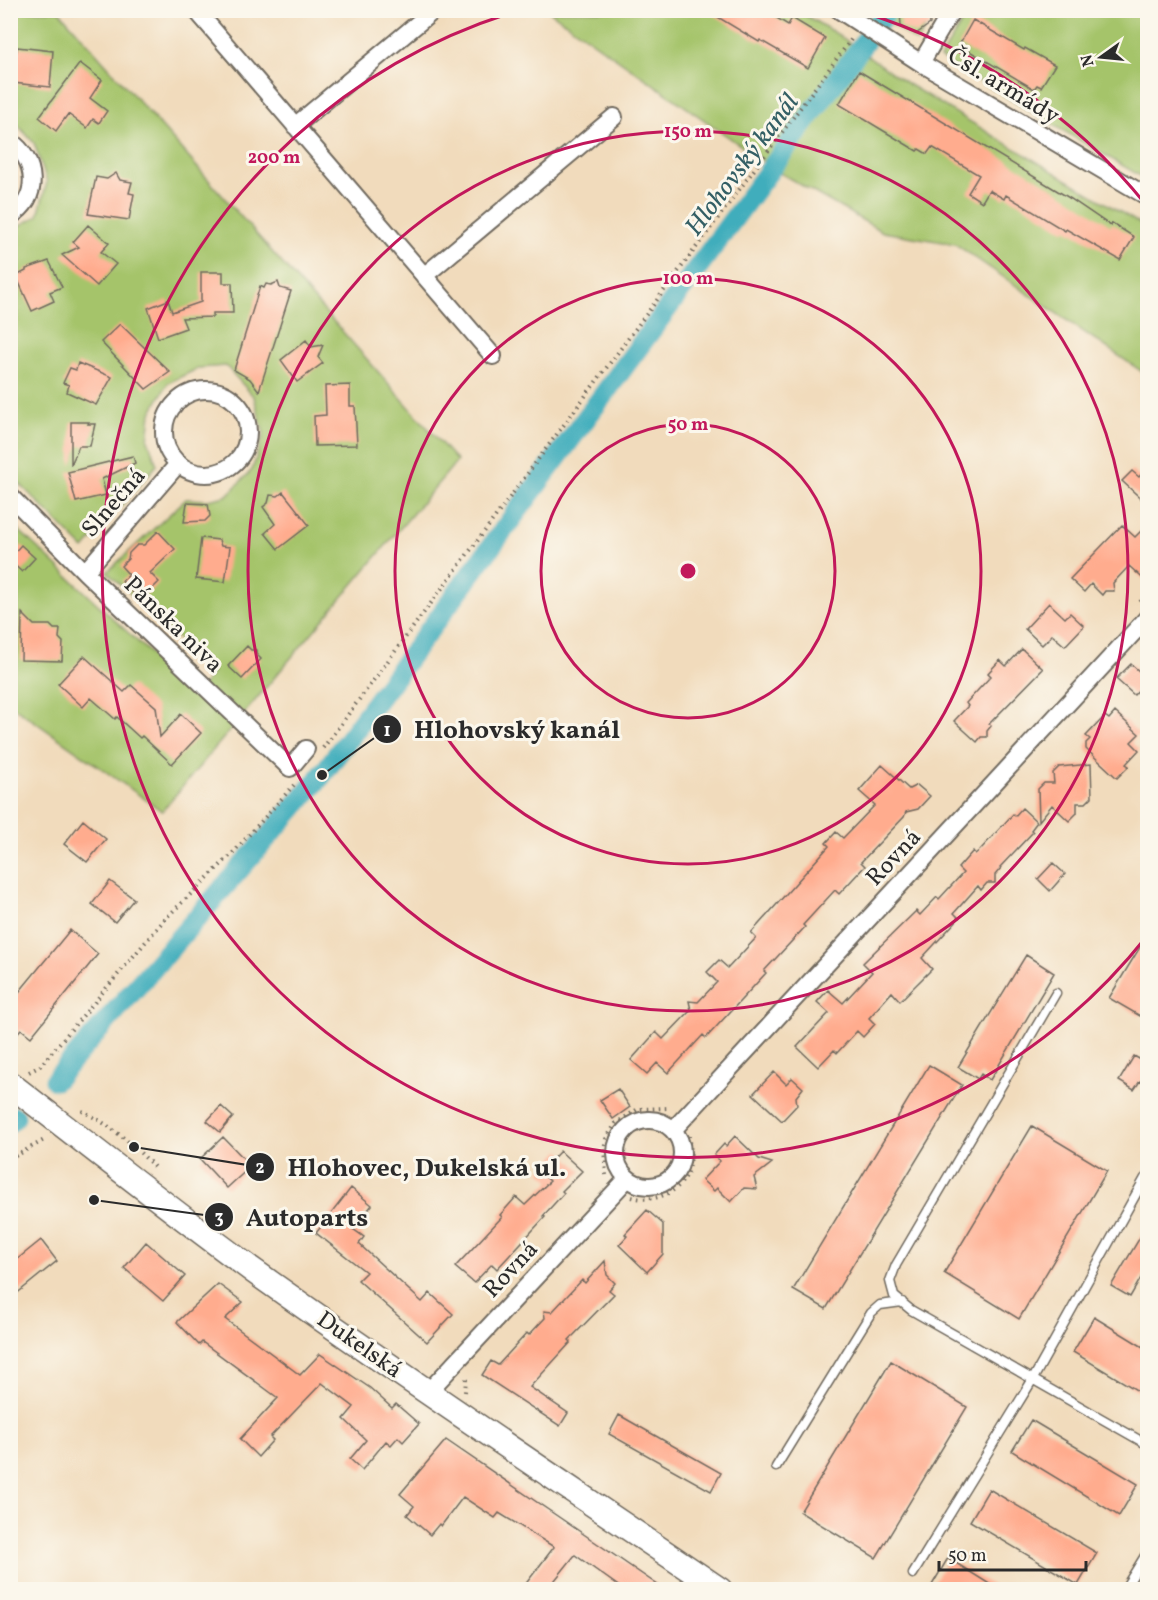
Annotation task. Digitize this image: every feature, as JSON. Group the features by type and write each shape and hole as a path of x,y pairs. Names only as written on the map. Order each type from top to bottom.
{"main road":[{"name":"Dukelská","path":"11,1084 256,1272 720,1590"}],"street":[{"path":"196,10 493,357"},
{"path":"295,126 434,10"},
{"name":"Čsl. armády","path":"839,10 921,63 1148,197"},
{"path":"921,63 952,10"},
{"path":"424,276 614,117"},
{"path":"10,141 19,147 27,158 32,172 32,187 27,201 17,213 10,216"},
{"name":"Slnečná","path":"205,390 219,392 232,399 242,410 247,422 248,436 245,448 238,460 215,474 189,471 178,464 169,453 164,439 164,424 170,411 179,400 191,393 205,390"},
{"name":"Slnečná","path":"85,572 178,464"},
{"name":"Pánska niva","path":"10,496 85,572 290,768 312,752"},
{"name":"Rovná","path":"673,1130 1148,617"},
{"path":"643,1120 665,1123 680,1139 681,1161 677,1172 669,1180 648,1187 637,1185 627,1179 620,1171 615,1150 624,1130 633,1123 643,1120"},
{"name":"Rovná","path":"428,1392 627,1179"}],"lane":[{"path":"1056,993 896,1265 890,1281 894,1296 911,1310 1148,1445"},
{"path":"913,1574 1033,1379 1145,1178"},
{"path":"776,1467 871,1312 880,1305 902,1302"},
{"path":"1124,1590 1148,1551"}],"path":[{"path":"878,10 890,19"},
{"path":"312,752 862,25"},
{"path":"11,1084 40,1066 166,918 230,856 297,782"},
{"path":"10,1159 63,1125"}],"green space":[{"path":"11,11 59,11 457,461 162,811 11,705 10,522 196,696 213,671 107,572 186,499 208,500 226,496 252,470 264,434 254,397 226,366 199,368 168,383 151,413 148,440 157,465 84,549 11,475 11,230 38,216 47,182 34,143 14,121 11,121"},
{"path":"549,11 798,11 837,34 911,86 1147,228 1147,375 955,244 883,232 780,173"},
{"path":"871,11 935,11 917,42"},
{"path":"969,11 1147,11 1147,180 940,58"}],"building":[{"path":"706,10 764,10 788,25 792,18 825,38 808,68"},
{"path":"900,10 929,10 930,24 916,34 901,27"},
{"path":"973,20 1055,65 1041,87 1037,85 1034,89 959,45"},
{"path":"17,47 53,51 50,87 13,83"},
{"path":"80,63 102,80 90,98 107,111 99,123 93,119 87,128 68,114 56,131 39,117"},
{"path":"859,71 1071,199 1111,226 1112,223 1134,237 1120,260 1066,229 1065,231 1006,195 1004,199 989,190 982,202 968,193 979,175 932,147 927,154 919,149 917,151 839,104"},
{"path":"116,173 120,180 132,182 129,193 134,194 129,220 88,214 96,177 107,179"},
{"path":"88,225 109,243 101,252 116,264 97,286 62,255 79,247 73,242"},
{"path":"49,261 62,287 50,292 54,301 32,311 16,276 26,269"},
{"path":"201,272 223,272 223,283 232,283 233,313 213,313 213,317 182,318 186,328 158,338 148,308 168,300 172,312 201,302"},
{"path":"278,282 280,288 291,291 259,391 250,379 234,370 260,286 264,288 266,284 271,285"},
{"path":"120,324 170,372 146,389 101,342"},
{"path":"306,340 311,347 323,345 318,357 323,363 297,382 281,360"},
{"path":"78,363 112,377 96,405 67,392 69,385 63,383 70,368 76,370"},
{"path":"350,385 350,406 355,406 357,445 315,446 314,416 326,415 325,386"},
{"path":"71,422 95,424 90,446 79,446 71,465"},
{"path":"133,456 135,463 102,479 106,495 76,502 68,472"},
{"path":"1148,467 1148,505 1122,481 1132,471 1139,477"},
{"path":"283,492 309,525 278,549 265,533 275,524 263,507 268,503 270,495 278,496"},
{"path":"187,503 208,504 210,516 205,521 184,522"},
{"path":"1148,524 1148,583 1129,566 1113,583 1114,591 1105,591 1102,595 1091,584 1084,592 1070,579 1122,525 1135,537"},
{"path":"158,531 175,549 150,573 159,582 147,594 144,591 137,597 122,581 129,575 121,566 137,545 144,545"},
{"path":"201,538 219,540 221,546 230,547 225,582 196,579"},
{"path":"21,545 35,558 22,572 10,561 10,557"},
{"path":"1049,603 1065,618 1070,613 1084,626 1065,646 1052,635 1042,645 1025,629"},
{"path":"22,613 34,625 50,625 54,629 60,629 59,638 63,642 62,661 21,660"},
{"path":"247,646 251,650 256,650 261,659 242,679 228,666"},
{"path":"1022,649 1043,669 989,724 991,726 987,731 987,737 981,737 977,742 954,721 968,706 966,703 991,676 988,673 1000,660 1006,666"},
{"path":"84,656 124,692 131,685 156,707 160,737 181,714 201,733 172,764 142,736 140,738 91,698 83,707 58,684"},
{"path":"1131,664 1148,679 1134,695 1116,679"},
{"path":"1115,712 1139,734 1131,742 1139,750 1126,764 1129,766 1117,778 1086,749 1086,743 1090,739 1086,736 1105,716 1109,719"},
{"path":"1091,764 1092,797 1086,803 1077,803 1077,813 1069,821 1052,805 1039,821 1038,789 1044,783 1054,783 1053,773 1059,767"},
{"path":"882,765 909,789 917,785 930,796 918,809 906,812 904,817 861,862 865,866 839,894 835,890 803,925 805,927 764,971 766,973 706,1038 703,1035 668,1073 657,1063 647,1074 631,1060 656,1032 663,1039 691,1010 689,1001 698,1002 717,982 707,972 719,960 728,968 756,938 751,933 829,846 826,843 836,832 843,838 875,805 859,791"},
{"path":"1022,808 1037,822 1031,830 1033,832 1000,867 995,875 995,883 987,883 981,890 978,886 954,913 959,918 922,958 932,969 900,1001 892,992 869,1018 875,1024 863,1037 857,1031 837,1053 834,1050 818,1067 797,1047 829,1013 817,1002 828,990 843,1003 872,972 863,963 916,911 920,915 937,897 939,899 963,873 958,868 973,851 975,854 980,850 1013,814 1015,816"},
{"path":"83,820 106,839 87,862 64,844"},
{"path":"1053,863 1065,874 1050,891 1038,879"},
{"path":"110,881 134,899 115,922 92,904"},
{"path":"70,930 98,954 31,1037 21,1029 10,1041 10,1003"},
{"path":"1148,934 1148,1003 1140,1016 1109,998"},
{"path":"1026,955 1054,973 990,1080 981,1074 978,1079 958,1067"},
{"path":"1134,1056 1148,1064 1148,1086 1140,1081 1134,1090 1119,1081"},
{"path":"929,1065 962,1085 826,1309 793,1290"},
{"path":"774,1072 786,1084 792,1078 803,1088 796,1097 797,1105 782,1121 753,1094"},
{"path":"618,1089 630,1107 613,1119 600,1100"},
{"path":"221,1106 233,1117 220,1132 207,1121"},
{"path":"1032,1126 1107,1171 1019,1319 944,1273"},
{"path":"735,1136 759,1159 772,1163 754,1177 757,1189 744,1188 731,1202 717,1188 714,1191 702,1180 720,1161 714,1155"},
{"path":"223,1137 251,1166 227,1188 200,1159"},
{"path":"560,1151 582,1171 562,1191 564,1193 543,1216 545,1217 497,1269 492,1264 474,1283 455,1267 502,1217 500,1215 516,1197 525,1205 550,1181 540,1172"},
{"path":"351,1188 372,1205 353,1229 364,1237 359,1244 422,1302 430,1293 453,1314 427,1342 358,1280 366,1272 316,1233"},
{"path":"647,1210 663,1224 663,1254 647,1272 619,1245 627,1236 625,1234"},
{"path":"1148,1224 1148,1266 1130,1297 1111,1286"},
{"path":"41,1240 57,1261 10,1299 10,1265"},
{"path":"146,1242 185,1276 163,1301 124,1268"},
{"path":"605,1261 607,1275 615,1283 609,1290 614,1294 569,1340 571,1342 530,1387 568,1413 560,1426 482,1375 491,1361 498,1365 527,1333 529,1335 545,1318 544,1311 552,1312 582,1280 585,1283"},
{"path":"218,1284 243,1302 225,1319 300,1375 320,1354 370,1388 392,1408 396,1404 419,1424 403,1442 398,1437 391,1445 386,1441 362,1470 350,1459 366,1440 344,1419 354,1407 322,1383 270,1437 273,1440 258,1457 240,1439 278,1398 202,1342 199,1345 177,1322"},
{"path":"1094,1317 1148,1350 1148,1397 1073,1352"},
{"path":"891,1361 967,1407 876,1558 800,1512"},
{"path":"619,1415 721,1473 711,1491 609,1434"},
{"path":"1031,1420 1138,1484 1119,1516 1012,1451"},
{"path":"446,1440 665,1590 624,1590 575,1555 547,1590 521,1590 554,1547 499,1513 495,1518 463,1497 441,1526 439,1524 430,1535 407,1515 414,1506 400,1494"},
{"path":"989,1489 1097,1553 1078,1585 970,1521"},
{"path":"948,1558 999,1590 929,1590"}],"waterway":[{"name":"Hlohovský kanál","path":"879,22 887,10"},
{"name":"Hlohovský kanál","path":"55,1080 322,775 866,40"},
{"name":"Hlohovský kanál","path":"10,1122 15,1117"}],"place":[{"name":"Hlohovský kanál","path":"322,775"},
{"name":"Hlohovec, Dukelská ul.","path":"134,1147"},
{"name":"Autoparts","path":"94,1200"}]}
